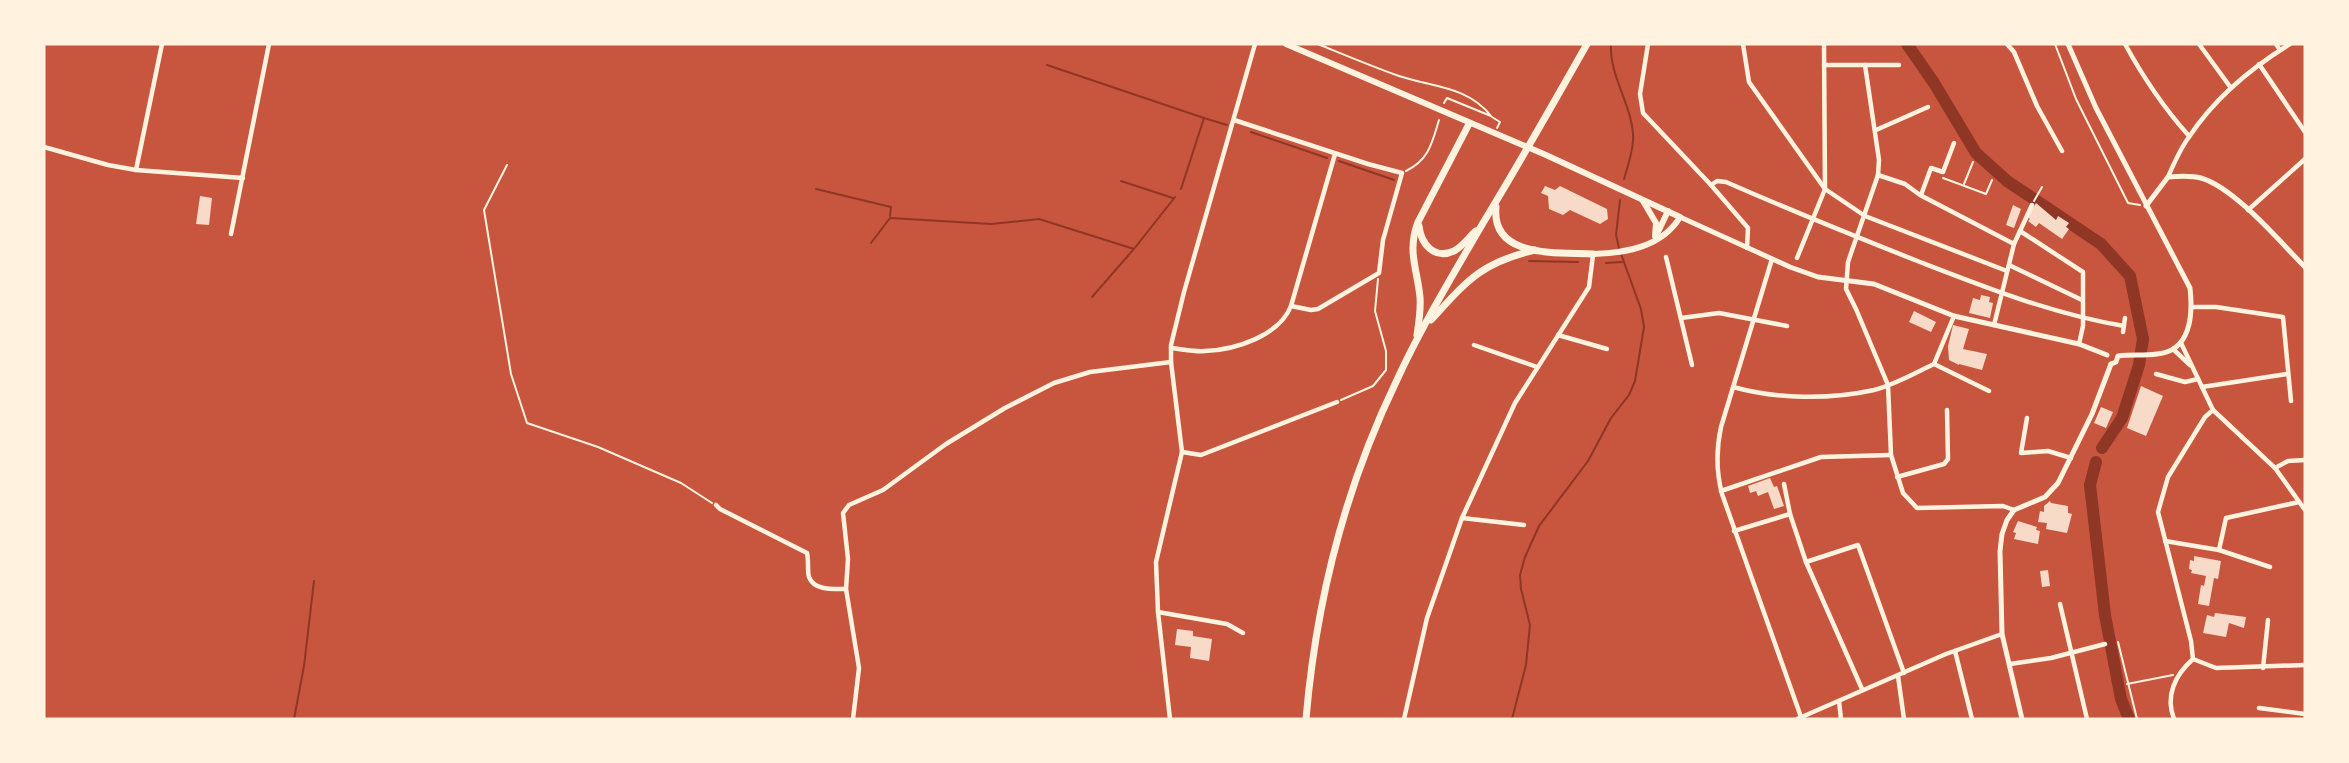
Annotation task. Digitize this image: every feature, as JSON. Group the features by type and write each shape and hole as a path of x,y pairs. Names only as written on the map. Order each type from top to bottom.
{"highway":[{"path":"1306,719 1320,614 1343,517 1381,414 1422,330 1587,44"},
{"path":"1417,339 1420,299 1412,246 1418,222 1469,124"},
{"path":"1497,199 1495,213 1499,232 1506,240 1535,250 1593,254"},
{"path":"1418,222 1422,242 1427,248 1442,253 1457,249 1484,222"},
{"path":"1422,330 1475,273 1496,261 1535,250"}],"main road":[{"path":"1286,44 1546,155 1680,217 1666,234 1647,245 1632,250 1593,254"},
{"path":"1642,199 1654,218 1655,236"},
{"path":"1647,245 1668,211"}],"street":[{"path":"136,170 162,44"},
{"path":"231,234 269,44"},
{"path":"1170,719 1158,612 1156,562 1182,453 1171,348 1179,310 1255,44"},
{"path":"1648,44 1640,94 1643,113 1748,229 1747,248"},
{"path":"1743,44 1749,82 1825,189 1865,216 2008,268 2082,300"},
{"path":"1797,258 1825,189 1824,44"},
{"path":"2007,44 2014,52 2037,106 2062,151"},
{"path":"1680,217 1826,280 1886,287 1954,316 2079,344 2107,355 2111,352 2118,356 2151,355 2173,349 2181,343 2192,318 2190,288 2095,108 2068,44"},
{"path":"2125,44 2169,114 2189,136"},
{"path":"2199,44 2231,88"},
{"path":"2276,44 2280,50"},
{"path":"2146,206 2168,177 2189,136 2231,88 2259,64 2290,44"},
{"path":"2259,64 2305,132"},
{"path":"1824,65 1899,65"},
{"path":"1865,65 1880,160 1878,175 1848,262 1846,289 1888,385 1891,455 1897,477 1903,492 1917,508 2003,506 2014,510"},
{"path":"1876,130 1928,107"},
{"path":"1234,120 1402,173 1383,240 1379,273 1318,309 1291,306"},
{"path":"1920,195 1931,168 1943,172 1954,143"},
{"path":"44,147 136,170 243,178"},
{"path":"1171,348 1206,352 1242,344 1272,329 1286,316 1335,154"},
{"path":"2248,210 2305,159"},
{"path":"1878,175 1905,184 1920,195 2014,244"},
{"path":"2168,177 2198,177 2209,181 2248,210 2305,267"},
{"path":"1711,185 1717,181 1726,182 1812,220 2000,293 2082,319 2124,329 2125,318"},
{"path":"1994,325 2014,244 2032,205"},
{"path":"2020,231 2083,272 2083,327 2079,344"},
{"path":"1404,719 1429,609 1462,518 1507,418 1589,288 1593,254"},
{"path":"1666,257 1692,365"},
{"path":"1773,259 1721,427 1717,450 1721,491 1799,718 1862,689 2002,634"},
{"path":"2192,307 2216,307 2283,317 2291,401"},
{"path":"1681,318 1719,313 1787,326"},
{"path":"1733,387 1765,395 1805,397 1864,391 1888,385 1934,364 1954,316"},
{"path":"1558,335 1607,349"},
{"path":"2181,343 2213,410 2275,468 2305,510"},
{"path":"1474,345 1537,367"},
{"path":"2173,349 2190,365"},
{"path":"2107,355 2107,361 2111,364"},
{"path":"2022,719 2002,634 2000,551 2007,520 2014,510 2049,494 2071,458 2111,364 2116,362 2118,356"},
{"path":"853,719 859,668 846,589 848,559 843,513 849,505 883,490 946,444 1005,408 1054,383 1090,372 1171,362"},
{"path":"1934,364 1989,391"},
{"path":"2156,374 2185,382 2198,379"},
{"path":"2202,387 2287,374"},
{"path":"1182,453 1201,455 1337,402"},
{"path":"1897,477 1944,464 1948,459 1947,410"},
{"path":"2193,659 2191,641 2158,512 2165,482 2205,417 2213,410"},
{"path":"2027,418 2021,453 2048,451 2071,458"},
{"path":"1721,491 1821,457 1891,455"},
{"path":"2275,468 2288,461 2305,460"},
{"path":"1783,484 1790,514 1807,562 1862,689"},
{"path":"2219,550 2226,518 2300,502"},
{"path":"716,505 807,553 809,576 815,584 828,589 846,589"},
{"path":"1734,531 1790,514"},
{"path":"1462,518 1524,525"},
{"path":"2165,541 2219,550 2270,567"},
{"path":"1807,562 1858,545 1904,673"},
{"path":"2060,604 2087,719"},
{"path":"1158,612 1212,620 1227,624 1243,633"},
{"path":"2263,668 2268,620"},
{"path":"2010,664 2073,653 2105,644"},
{"path":"1955,651 1972,719"},
{"path":"2193,659 2216,668 2305,665"},
{"path":"2174,719 2170,699 2178,674 2193,659"},
{"path":"1898,676 1904,719"},
{"path":"1839,701 1841,719"},
{"path":"2259,709 2305,714"}],"path":[{"path":"1318,44 1395,74 1456,91 1500,122"},
{"path":"2055,44 2076,99 2104,158 2127,203 2135,204"},
{"path":"1444,103 1447,98 1491,116"},
{"path":"1402,173 1420,164 1433,141 1439,120"},
{"path":"1963,185 1973,162"},
{"path":"507,165 484,211 511,374 527,423 598,447 681,483 716,505"},
{"path":"1943,172 1941,177 1986,194 1992,180"},
{"path":"2032,205 2042,187"},
{"path":"1337,402 1373,386 1386,370 1386,351 1375,311 1379,273"},
{"path":"2118,642 2126,684 2137,719"},
{"path":"2126,684 2178,674"}],"building":[{"path":"1545,186 1555,190 1560,186 1607,209 1608,219 1600,224 1570,210 1563,215 1549,209 1548,196 1541,193"},
{"path":"200,196 212,198 209,225 196,224"},
{"path":"2036,203 2056,220 2058,216 2069,223 2066,227 2069,229 2062,239 2039,223 2036,227 2028,221 2030,219 2027,217"},
{"path":"2013,205 2021,209 2014,228 2006,225"},
{"path":"1981,295 1990,297 1989,302 1993,303 1990,318 1969,313 1973,298 1980,300"},
{"path":"1914,311 1936,322 1931,332 1909,322"},
{"path":"1953,325 1969,329 1963,349 1987,354 1982,370 1949,360 1948,346"},
{"path":"2141,386 2163,396 2146,436 2127,428"},
{"path":"2101,407 2113,412 2106,428 2094,423"},
{"path":"1770,478 1774,487 1777,486 1784,506 1774,509 1768,492 1758,496 1756,491 1750,493 1748,486"},
{"path":"2050,501 2068,506 2068,513 2072,514 2067,533 2046,529 2047,523 2038,522 2040,511 2044,512 2044,506"},
{"path":"2018,521 2037,527 2036,530 2040,531 2038,544 2014,539 2016,533 2013,532"},
{"path":"2194,556 2221,561 2218,579 2214,578 2209,606 2198,604 2201,585 2204,586 2206,576 2191,573 2190,560 2194,561"},
{"path":"2048,570 2050,586 2042,587 2040,571"},
{"path":"2215,613 2246,617 2244,628 2229,623 2226,637 2203,633 2207,615 2214,617"},
{"path":"1177,629 1193,631 1193,636 1212,639 1209,661 1190,658 1191,647 1175,645"}],"waterway":[{"path":"1611,44 1614,69 1633,129 1632,151 1624,179"},
{"path":"1907,44 1976,153 2007,181 2101,244 2130,276 2143,339 2139,365 2122,418 2102,448"},
{"path":"1047,65 1204,118"},
{"path":"1181,189 1204,118 1227,125"},
{"path":"1251,132 1327,158"},
{"path":"1339,161 1394,180"},
{"path":"1121,181 1173,198"},
{"path":"816,189 891,207 890,216"},
{"path":"871,243 890,218 991,224 1039,219 1134,249 1175,197"},
{"path":"1619,248 1616,235 1620,200"},
{"path":"1092,297 1133,250"},
{"path":"1512,719 1526,665 1530,625 1521,589 1520,575 1525,557 1539,526 1588,461 1635,381 1644,327 1641,309 1621,254"},
{"path":"1529,261 1578,262"},
{"path":"1606,263 1622,262"},
{"path":"2096,462 2090,485 2105,615 2121,699 2129,719"},
{"path":"294,719 304,666 314,581"}]}
